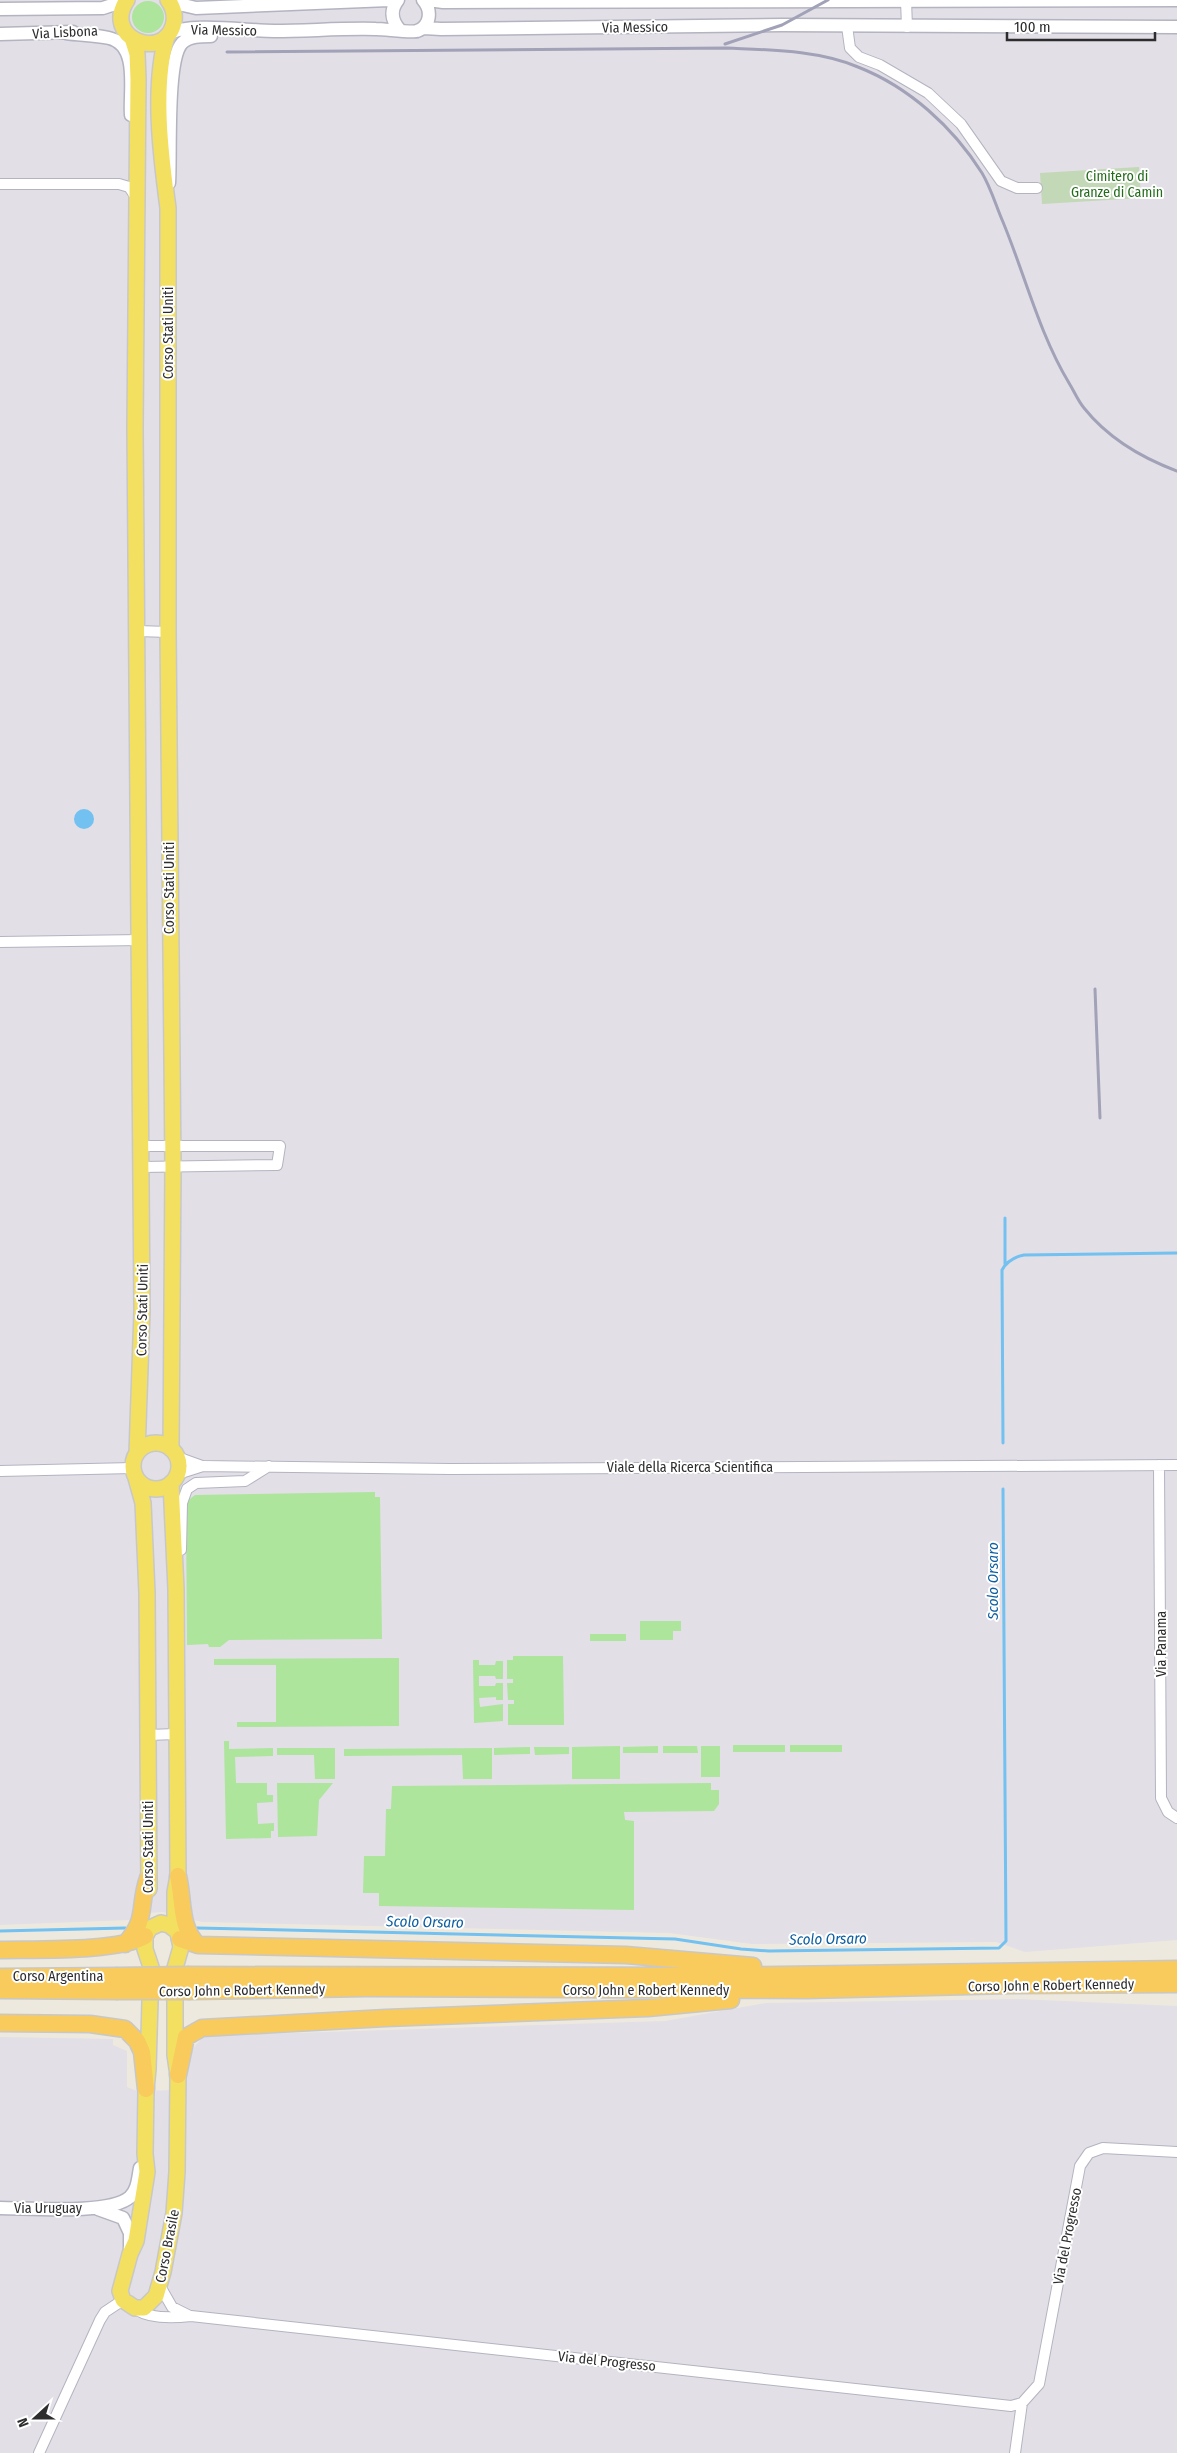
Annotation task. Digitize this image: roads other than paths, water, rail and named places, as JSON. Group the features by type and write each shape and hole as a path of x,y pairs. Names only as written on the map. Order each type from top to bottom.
{"highway":[{"path":"178,1876 182,1894 183,1918 188,1932 198,1945"},
{"path":"125,1944 137,1930 141,1921 144,1890 148,1878"},
{"path":"178,1935 198,1945 626,1955 848,1974"},
{"path":"0,1950 125,1944 147,1938"},
{"name":"Corso John e Robert Kennedy","path":"116,1983 182,1971 718,1976 1177,1969"},
{"name":"Corso Argentina","path":"0,1977 116,1983"},
{"name":"Corso John e Robert Kennedy","path":"116,1983 190,1991 367,1988 807,1990 1011,1985 1177,1984"},
{"name":"Corso Argentina","path":"0,1990 116,1983"},
{"path":"178,2075 186,2037 202,2028 386,2018 648,2008 807,1990"},
{"path":"0,2023 90,2024 125,2030 137,2041 142,2052 146,2088"}],"main road":[{"name":"Corso Stati Uniti","path":"127,0 121,18 130,37 138,64 135,428 141,940 142,1311 137,1453"},
{"name":"Corso Stati Uniti","path":"169,1 174,18 168,35 159,77 162,162 168,208 168,632 174,1453"},
{"path":"130,37 150,44 168,35"},
{"path":"155,1443 174,1453 174,1479 156,1490 144,1486 134,1473 137,1453 145,1446 155,1443"},
{"name":"Corso Stati Uniti","path":"134,1473 143,1503 147,1593 147,1938 151,1967 146,2088"},
{"name":"Corso Stati Uniti","path":"174,1479 178,1876 175,1892 182,1971"},
{"path":"147,1938 161,1923 169,1925 178,1935"},
{"name":"Corso Brasile","path":"123,2305 144,2308 151,2303 160,2286 174,2213 177,2172 178,2075 175,2055 182,1971"},
{"path":"123,2305 120,2291 130,2254 136,2241 144,2204 148,2172 145,2154 146,2088"}],"street":[{"path":"15,9 43,4 104,0"},
{"name":"Via Lisbona","path":"0,9 103,8 127,0"},
{"path":"195,0 231,1 266,6"},
{"name":"Via Messico","path":"169,1 196,8 389,0"},
{"path":"398,0 392,12 395,25 400,30"},
{"path":"423,0 430,13 424,28"},
{"name":"Via Messico","path":"430,0 443,2 1177,0"},
{"path":"906,1 907,27"},
{"path":"847,26 850,48 859,56 880,65 928,93 961,124 1001,181 1017,188 1038,188"},
{"name":"Via Messico","path":"168,35 180,29 272,31 400,30 415,32 424,28 1177,27"},
{"name":"Via Lisbona","path":"0,34 66,33 102,30 117,31 130,37"},
{"path":"168,208 171,102 176,52 182,42 196,37 238,37 272,31"},
{"path":"66,33 111,38 124,48 130,64 131,112 138,164 131,179 119,184"},
{"path":"0,184 119,184 129,187 137,200"},
{"path":"138,631 168,632"},
{"name":"Corso Stati Uniti","path":"0,942 141,940"},
{"path":"142,1146 280,1146 277,1165 142,1167"},
{"name":"Viale della Ricerca Scientifica","path":"174,1453 203,1466 463,1469 1177,1465"},
{"name":"Via Panama","path":"1159,1465 1161,1798 1168,1812 1177,1818"},
{"name":"Viale della Ricerca Scientifica","path":"174,1479 203,1466"},
{"path":"176,1589 181,1564 182,1503 187,1489 196,1483 245,1481 270,1466"},
{"path":"0,1471 134,1473"},
{"path":"148,1736 176,1734"},
{"name":"Via del Progresso","path":"123,2305 144,2314 168,2317 190,2316 1011,2406 1022,2403 1039,2384 1080,2166 1090,2154 1103,2148 1177,2152"},
{"name":"Via Uruguay","path":"0,2208 96,2208 116,2205 130,2197 138,2182 145,2154"},
{"name":"Via Uruguay","path":"96,2208 123,2218 130,2233 130,2254"},
{"name":"Via del Progresso","path":"160,2286 172,2307 190,2316"},
{"path":"39,2453 100,2320 123,2305"},
{"path":"1014,2453 1022,2403"}],"water":[{"path":"84,809 91,812 94,819 91,826 84,829 77,826 74,819 77,812"}],"waterway":[{"path":"1005,1218 1005,1264"},
{"name":"Scolo Orsaro","path":"1003,1443 1002,1270 1006,1264 1014,1258 1024,1255 1177,1253"},
{"name":"Scolo Orsaro","path":"197,1928 675,1939 741,1949 769,1951 999,1948 1006,1941 1003,1489"},
{"name":"Scolo Orsaro","path":"0,1931 125,1928"}],"railway":[{"path":"725,44 782,25 828,0"},
{"path":"227,52 727,48 777,50 827,57 843,61 877,75 912,97 928,110 958,140 982,173 1011,242 1049,344 1058,364 1084,408 1104,429 1126,446 1151,460 1177,471"},
{"path":"1095,989 1100,1118"}],"park label":[{"name":"Cimitero di Granze di Camin","path":"1117,184"}]}
